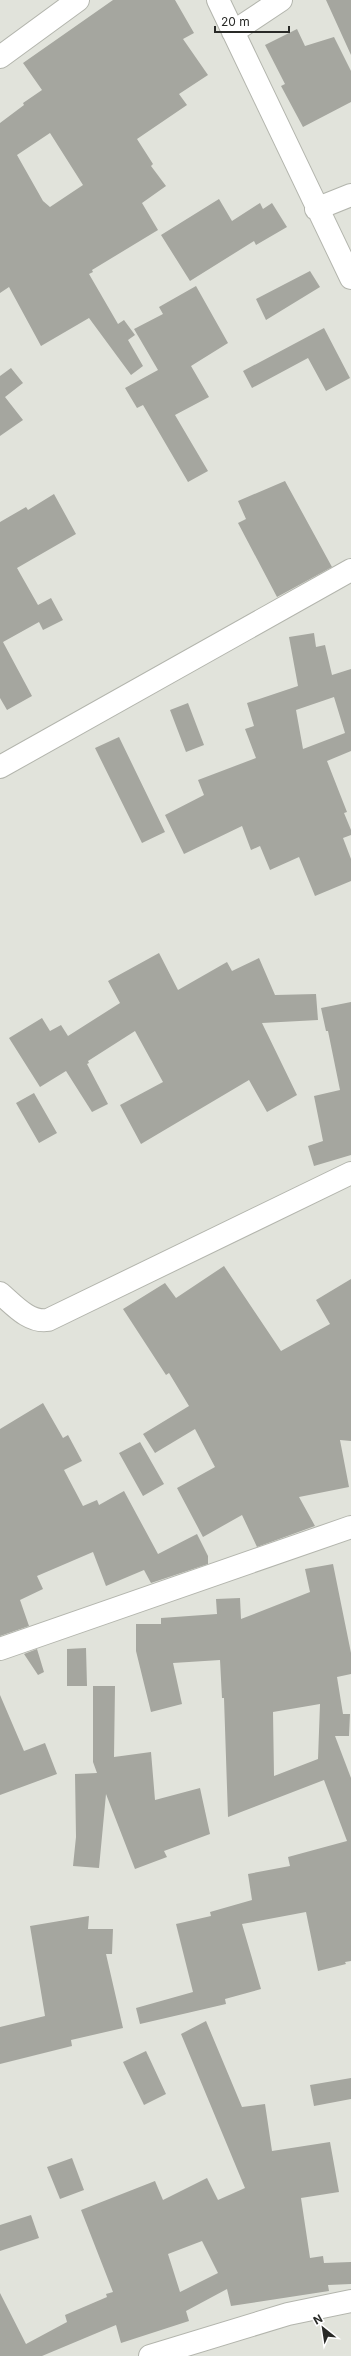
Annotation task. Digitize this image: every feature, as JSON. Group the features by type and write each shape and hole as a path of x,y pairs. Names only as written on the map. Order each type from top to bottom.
{"street":[{"path":"0,57 78,0"},
{"path":"218,0 316,209 351,278"},
{"path":"233,32 281,0"},
{"path":"316,209 351,195"},
{"path":"0,767 351,570"},
{"path":"0,1293 28,1316 39,1321 48,1320 351,1173"},
{"path":"0,1649 351,1527"},
{"path":"150,2356 288,2314 351,2301"}],"building":[{"path":"113,0 175,0 194,33 183,39 208,75 179,94 187,105 137,139 153,164 151,166 166,186 142,203 158,230 92,270 93,272 89,274 118,324 124,320 135,335 128,340 143,366 131,375 89,318 41,346 9,287 0,293 0,123 24,105 23,103 42,90 23,63","holes":["50,133 83,185 50,207 43,201 17,155"]},
{"path":"326,0 351,0 351,55"},
{"path":"297,29 305,46 334,37 351,71 351,102 303,127 281,86 285,84 265,45"},
{"path":"219,199 232,221 260,203 263,209 272,203 287,227 256,245 254,241 190,281 161,235"},
{"path":"310,271 320,287 266,320 256,299"},
{"path":"196,286 228,343 191,366 209,397 175,415 208,471 188,482 143,405 137,408 125,388 158,370 134,329 163,314 159,307"},
{"path":"324,328 350,378 326,391 308,358 252,388 243,371"},
{"path":"11,368 23,383 5,397 23,420 0,436 0,376"},
{"path":"285,481 332,567 277,597 238,523 246,519 238,501"},
{"path":"54,494 76,534 17,568 38,605 51,598 63,620 43,630 39,622 3,642 32,696 7,710 0,698 0,522 26,507 28,510"},
{"path":"314,633 316,647 325,645 332,675 351,669 351,751 327,761 347,812 344,813 351,830 351,835 343,838 351,859 351,881 315,896 299,857 270,870 260,846 251,850 242,826 184,854 165,815 204,795 198,780 256,758 245,729 254,726 247,703 298,686 289,637","holes":["334,697 345,733 303,749 296,710"]},
{"path":"188,703 204,745 186,752 170,710"},
{"path":"119,737 165,832 142,843 95,748"},
{"path":"159,953 178,990 227,962 232,971 259,958 275,995 316,994 318,1020 262,1023 297,1095 267,1112 249,1080 141,1144 120,1105 163,1082 135,1031 88,1061 89,1063 87,1064 108,1104 92,1112 66,1071 40,1087 9,1038 42,1018 50,1031 61,1025 68,1036 120,1003 108,981"},
{"path":"351,1002 351,1155 314,1166 308,1146 323,1141 314,1096 340,1090 328,1031 326,1031 321,1008"},
{"path":"34,1093 57,1133 39,1143 16,1103"},
{"path":"224,1266 281,1351 330,1324 316,1300 351,1279 351,1441 340,1440 349,1487 299,1497 315,1526 257,1547 242,1515 203,1537 177,1488 215,1467 195,1429 155,1453 143,1434 189,1406 169,1373 166,1375 123,1309 165,1283 176,1298"},
{"path":"43,1403 63,1438 68,1435 82,1461 64,1470 83,1506 97,1500 99,1505 124,1491 158,1554 197,1534 208,1556 208,1564 151,1583 144,1570 106,1586 93,1552 37,1576 43,1589 20,1600 29,1626 0,1636 0,1429"},
{"path":"140,1442 164,1484 143,1496 119,1453"},
{"path":"333,1564 351,1653 351,1674 337,1677 343,1714 350,1714 349,1736 335,1736 351,1778 351,1961 345,1962 346,1964 318,1971 306,1912 242,1924 261,1989 225,1999 226,2004 140,2024 136,2008 193,1992 176,1924 211,1916 210,1912 252,1900 248,1874 290,1866 288,1857 347,1841 324,1780 228,1817 224,1698 222,1698 220,1660 173,1663 182,1704 151,1712 136,1651 136,1624 161,1624 161,1618 217,1614 216,1599 240,1598 241,1619 310,1592 305,1569","holes":["320,1704 318,1759 274,1776 273,1712"]},
{"path":"86,1648 87,1686 67,1686 67,1649"},
{"path":"37,1649 44,1672 38,1675 24,1654"},
{"path":"93,1686 115,1686 114,1757 151,1752 155,1800 200,1788 210,1834 164,1851 167,1857 135,1869 106,1794 99,1868 73,1866 76,1837 75,1774 97,1773 93,1762"},
{"path":"0,1695 24,1751 45,1743 57,1774 0,1795"},
{"path":"89,1916 88,1929 113,1929 112,1954 106,1954 123,2028 71,2040 72,2046 0,2064 0,2027 45,2016 30,1926"},
{"path":"206,2021 242,2107 265,2104 272,2151 330,2142 339,2192 301,2198 310,2258 323,2256 324,2263 351,2262 351,2284 328,2285 329,2291 231,2306 227,2289 186,2311 189,2321 121,2343 116,2325 42,2356 0,2356 0,2293 26,2344 67,2322 65,2315 107,2297 106,2294 113,2292 81,2210 155,2181 163,2200 207,2178 218,2200 245,2188 181,2034","holes":["202,2241 218,2273 180,2292 168,2254"]},
{"path":"146,2051 166,2094 144,2105 123,2062"},
{"path":"351,2078 351,2099 314,2106 310,2085"},
{"path":"72,2158 84,2190 60,2199 47,2167"},
{"path":"31,2215 39,2238 0,2251 0,2225"}]}
